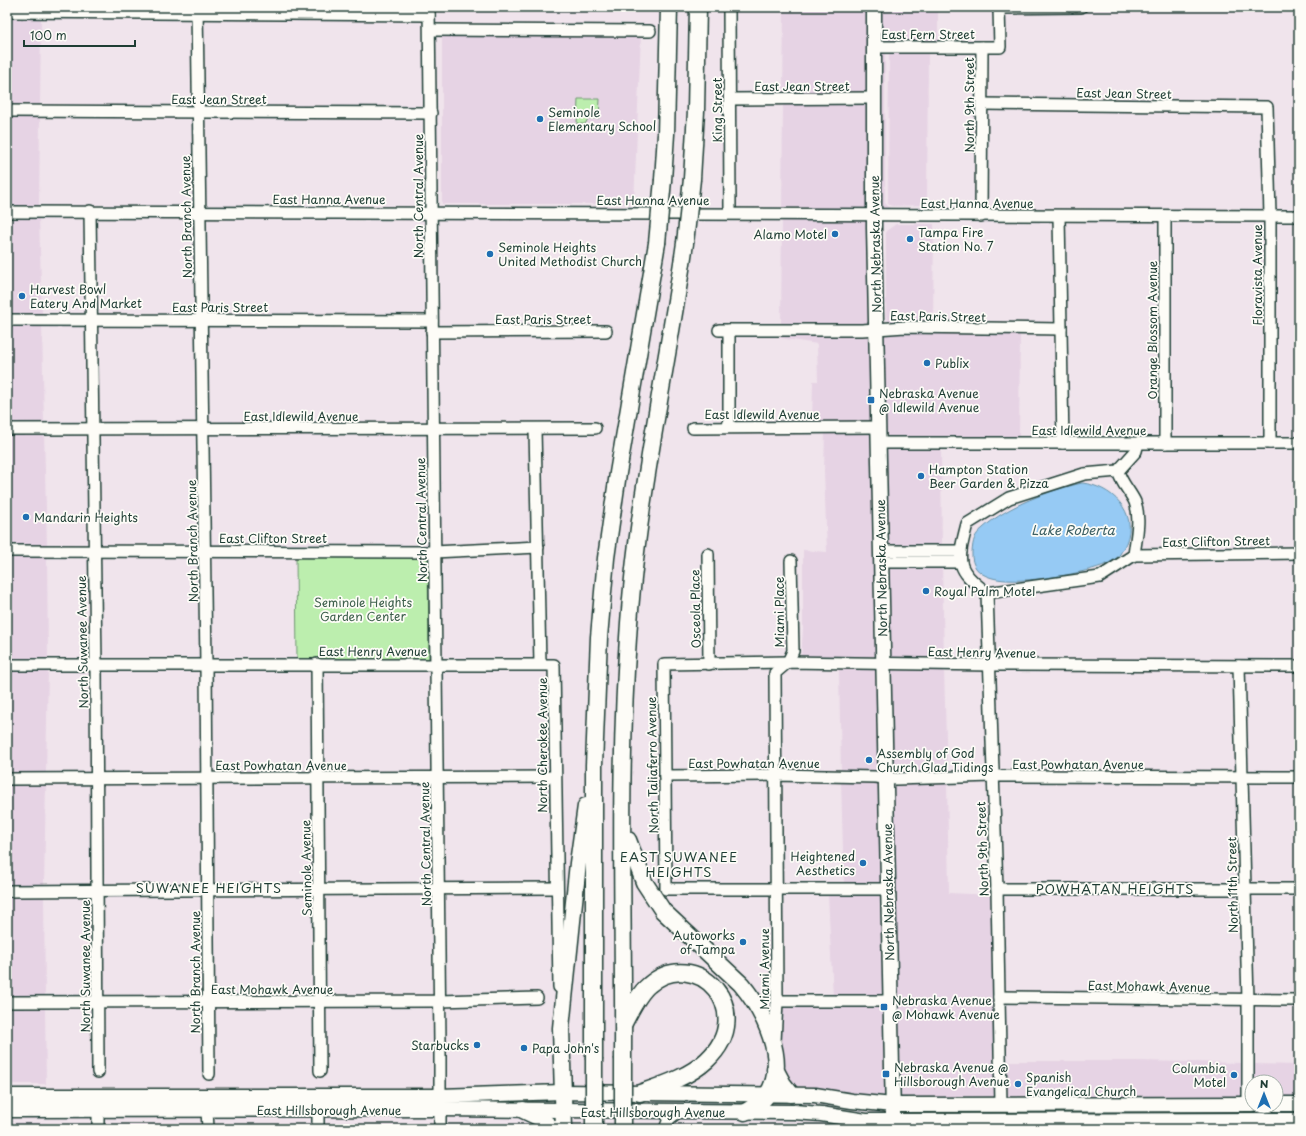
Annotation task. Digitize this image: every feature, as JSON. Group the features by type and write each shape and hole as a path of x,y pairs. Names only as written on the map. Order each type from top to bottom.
{"highway":[{"path":"594,1129 594,765 599,637 606,558 618,473 657,243 666,134 669,7"},
{"path":"623,1129 623,823 626,671 635,558 646,473 685,243 692,179 696,110 698,7"},
{"path":"564,1129 561,1028 578,863 594,765"},
{"path":"623,823 634,859 644,882 656,901 682,930 746,990 758,1008 774,1049 775,1069 768,1094 760,1102 745,1112"},
{"path":"624,1025 645,988 658,978 673,973 689,974 704,979 718,992 726,1011 727,1024 723,1040 706,1061 688,1074 640,1093"},
{"path":"775,1069 783,1084 791,1094"},
{"path":"523,1110 540,1118 552,1129"}],"main road":[{"name":"North Nebraska Avenue","path":"874,7 874,216 893,1125"},
{"name":"East Hillsborough Avenue","path":"7,1110 318,1110 562,1092 815,1094 852,1101 893,1105 1244,1104"},
{"name":"East Hillsborough Avenue","path":"7,1096 440,1102 523,1110 564,1111 801,1112 893,1125 1097,1120 1299,1120"},
{"path":"1097,1120 1103,1112 1146,1111 1157,1104"},
{"path":"1284,1104 1299,1104"},
{"path":"1232,1120 1244,1112"}],"street":[{"name":"King Street","path":"729,7 730,213"},
{"path":"1018,7 1082,7"},
{"name":"North 9th Street","path":"981,216 982,47 1000,47 999,8 1018,7"},
{"path":"7,12 197,10 429,11"},
{"name":"North Branch Avenue","path":"197,10 197,112 200,212 208,778 209,1074"},
{"name":"North Central Avenue","path":"429,11 431,112 432,429 440,1001 440,1129"},
{"path":"430,30 650,31"},
{"name":"East Fern Street","path":"874,47 982,47"},
{"name":"East Jean Street","path":"730,99 874,98"},
{"name":"East Jean Street","path":"982,104 1267,108"},
{"name":"Floravista Avenue","path":"1267,108 1270,216 1270,443"},
{"name":"East Jean Street","path":"7,111 431,112"},
{"name":"North Suwanee Avenue","path":"90,211 96,664 99,1002 98,1072"},
{"name":"East Hanna Avenue","path":"7,212 730,213 874,216 1299,216"},
{"path":"1059,216 1063,443"},
{"name":"Orange Blossom Avenue","path":"1165,216 1165,443"},
{"name":"East Paris Street","path":"7,320 201,319 606,331"},
{"name":"East Paris Street","path":"729,428 724,330 862,330 876,328 1061,329"},
{"name":"East Idlewild Avenue","path":"693,428 878,427"},
{"name":"East Idlewild Avenue","path":"7,429 595,428"},
{"name":"North Cherokee Avenue","path":"535,429 540,664 554,664 556,888 561,1028"},
{"name":"East Idlewild Avenue","path":"879,443 1299,443"},
{"path":"1118,471 1120,479 1134,501 1139,520 1134,556 1100,577 987,593 968,578 960,562 960,550 967,524 1008,498 1078,476 1118,471 1136,452 1138,444"},
{"name":"East Clifton Street","path":"7,550 434,552 538,547"},
{"path":"881,556 960,550"},
{"name":"East Clifton Street","path":"1134,556 1299,553"},
{"name":"Osceola Place","path":"708,554 709,664"},
{"path":"881,556 960,562"},
{"name":"Miami Place","path":"788,662 793,651 791,561"},
{"name":"North 9th Street","path":"987,593 997,889 1001,1104"},
{"name":"East Henry Avenue","path":"664,664 788,662 990,665 1299,666"},
{"name":"Miami Avenue","path":"774,1049 778,1001 775,673 788,662"},
{"name":"Seminole Avenue","path":"317,664 320,1071"},
{"name":"East Henry Avenue","path":"7,665 540,664"},
{"name":"North Taliaferro Avenue","path":"664,664 666,889 776,889"},
{"name":"North 11th Street","path":"1239,666 1249,1074"},
{"name":"East Powhatan Avenue","path":"665,776 775,775 886,778 993,776 1299,777"},
{"name":"East Powhatan Avenue","path":"7,779 555,777"},
{"path":"7,891 556,888"},
{"path":"776,889 888,889"},
{"path":"997,889 1299,890"},
{"name":"East Mohawk Avenue","path":"999,997 1299,1000"},
{"name":"East Mohawk Avenue","path":"7,1002 440,1001 537,998"},
{"path":"778,1001 890,1001"},
{"path":"98,1110 98,1129"},
{"path":"207,1110 208,1129"},
{"path":"318,1110 318,1129"},
{"path":"665,1129 669,1119 678,1112"}],"shaded area":[{"path":"784,7 871,7 870,94 783,94"},
{"path":"878,7 938,7 938,43 878,43"},
{"path":"7,16 41,16 40,107 7,107"},
{"name":"Seminole Elementary School","path":"442,33 641,34 634,204 442,204"},
{"path":"878,51 885,52 885,203 892,210 936,209 936,211 878,211"},
{"path":"889,51 928,51 927,205 892,206 888,203"},
{"path":"783,103 870,103 870,211 782,210"},
{"path":"7,116 40,116 39,208 7,207"},
{"path":"7,216 39,216 42,316 7,315"},
{"path":"782,218 870,220 872,324 781,326"},
{"path":"896,224 934,224 933,325 890,323 886,317 886,231"},
{"path":"7,324 42,324 44,424 7,425"},
{"path":"880,332 1020,334 1019,438 883,438"},
{"path":"873,333 875,423 812,423 813,381 818,381 817,344 780,338 780,334"},
{"path":"875,431 880,660 801,658 803,629 803,550 827,552 824,471 825,432"},
{"path":"7,433 44,433 47,546 7,546"},
{"path":"941,446 942,553 885,554 883,447"},
{"path":"7,555 47,555 48,660 7,661"},
{"path":"885,562 942,562 944,660 887,660"},
{"path":"821,667 880,669 882,773 841,772 839,670"},
{"path":"887,668 944,669 947,773 889,774"},
{"path":"7,669 48,669 46,775 7,775"},
{"path":"841,781 882,782 884,885 844,885"},
{"path":"947,782 949,893 993,895 997,1098 897,1098 889,783"},
{"path":"7,783 46,783 44,886 7,887"},
{"path":"885,893 886,997 833,997 828,894"},
{"path":"7,895 44,895 45,998 7,998"},
{"path":"781,1005 887,1005 889,1098 792,1089 781,1073 779,1036"},
{"path":"7,1007 45,1007 46,1084 7,1084"},
{"path":"1004,1061 1244,1063 1244,1098 1004,1098"},
{"path":"1252,1064 1299,1065 1299,1098 1284,1098 1284,1074 1252,1074"},
{"path":"7,1123 46,1123 46,1129 7,1129"},
{"path":"835,1126 890,1127 890,1129 835,1129"},
{"path":"897,1127 1120,1129 897,1129"}],"green space":[{"path":"578,99 600,99 599,118 588,119 585,124 577,124"},
{"name":"Seminole Heights Garden Center","path":"296,556 428,556 429,662 297,662"}],"water":[{"name":"Lake Roberta","path":"1082,483 1103,489 1120,502 1125,511 1129,521 1129,532 1126,543 1116,558 1103,566 1081,572 1057,577 1034,579 998,579 982,574 976,569 973,562 972,552 974,538 983,528 1016,506 1056,490"}],"place":[{"name":"Seminole Elementary School","path":"540,119"},
{"name":"Alamo Motel","path":"835,234"},
{"name":"Tampa Fire Station No. 7","path":"910,239"},
{"name":"Seminole Heights United Methodist Church","path":"490,254"},
{"name":"Harvest Bowl Eatery And Market","path":"22,296"},
{"name":"Publix","path":"927,363"},
{"name":"Nebraska Avenue @ Idlewild Avenue","path":"871,400"},
{"name":"Hampton Station Beer Garden & Pizza","path":"921,476"},
{"name":"Mandarin Heights","path":"26,517"},
{"name":"Royal Palm Motel","path":"926,591"},
{"name":"Assembly of God Church Glad Tidings","path":"869,760"},
{"name":"Heightened Aesthetics","path":"863,863"},
{"name":"Autoworks of Tampa","path":"743,942"},
{"name":"Nebraska Avenue @ Mohawk Avenue","path":"884,1007"},
{"name":"Starbucks","path":"477,1045"},
{"name":"Papa John's","path":"524,1048"},
{"name":"Nebraska Avenue @ Hillsborough Avenue","path":"886,1074"},
{"name":"Columbia Motel","path":"1234,1075"},
{"name":"Spanish Evangelical Church","path":"1018,1084"}],"district":[{"name":"EAST SUWANEE HEIGHTS","path":"679,864"},
{"name":"SUWANEE HEIGHTS","path":"209,887"},
{"name":"POWHATAN HEIGHTS","path":"1115,888"}]}
